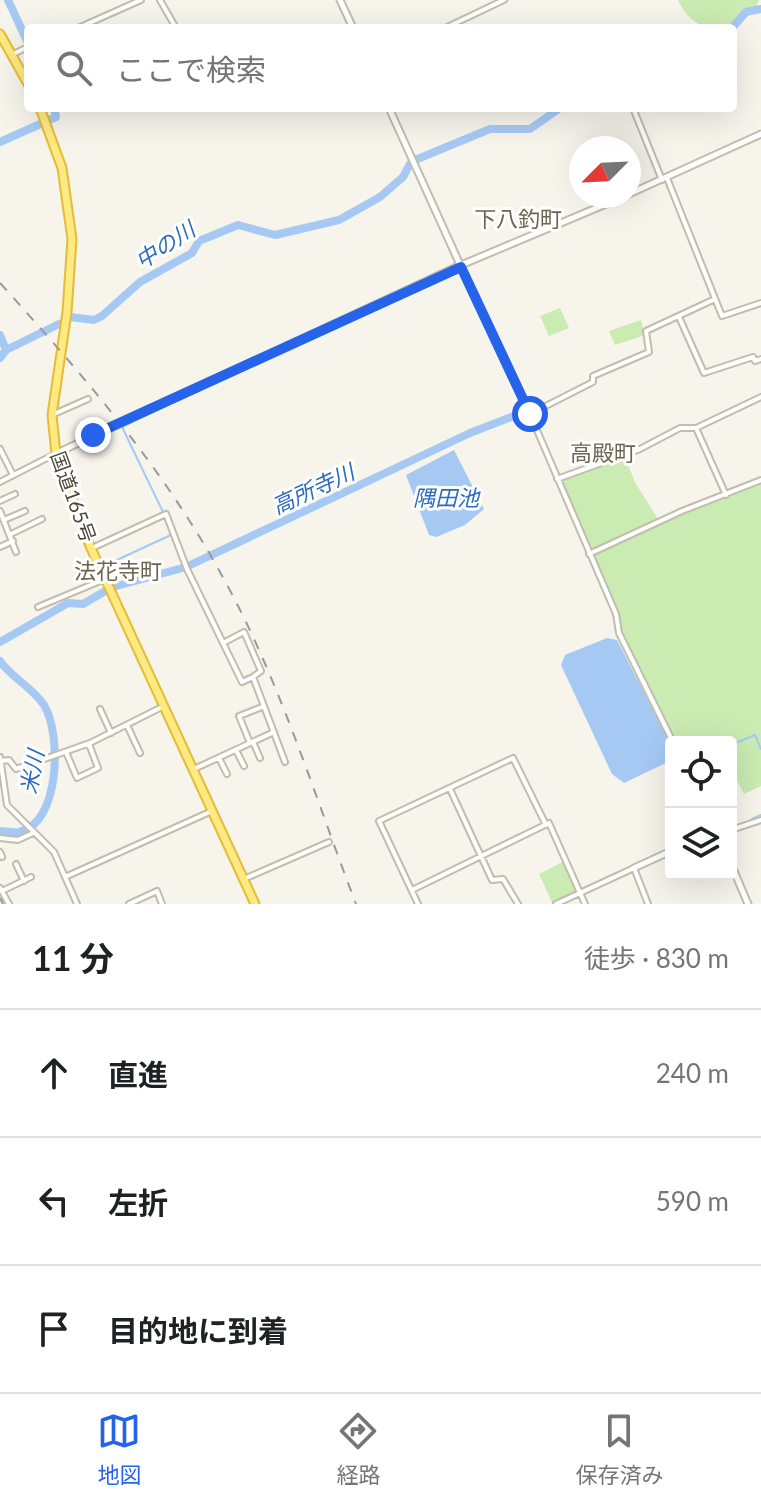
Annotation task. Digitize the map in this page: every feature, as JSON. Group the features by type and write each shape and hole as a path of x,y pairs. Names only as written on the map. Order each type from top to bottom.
{"highway":[{"path":"0,34 24,77"},
{"name":"国道165号","path":"42,112 62,168 72,239 67,312 52,415 56,454 91,548 255,904"}],"street":[{"path":"87,24 141,0"},
{"path":"160,0 174,24"},
{"path":"340,0 351,24"},
{"path":"453,24 504,0"},
{"path":"11,55 24,49"},
{"path":"391,112 530,414 616,614 619,633 670,736"},
{"path":"635,112 722,316 761,303"},
{"path":"641,189 761,134"},
{"path":"0,482 185,391 597,208"},
{"path":"530,414 593,382 593,376 649,352 646,331 715,299"},
{"path":"679,317 704,373 753,357 755,361 761,359"},
{"path":"557,479 640,449 680,428 696,428 761,397"},
{"path":"52,415 88,399"},
{"path":"696,428 726,495"},
{"path":"0,449 13,476"},
{"path":"589,554 761,480"},
{"path":"0,501 15,494"},
{"path":"0,511 16,552"},
{"path":"4,520 25,511"},
{"path":"91,548 166,514 186,567 242,682 261,671 244,632 225,642"},
{"path":"11,534 42,519"},
{"path":"0,547 13,541"},
{"path":"38,607 106,578"},
{"path":"253,677 285,762"},
{"path":"77,904 54,852 7,805 0,759 9,760 16,769 52,758 164,706"},
{"path":"260,758 239,716 262,707"},
{"path":"100,709 111,733"},
{"path":"127,725 140,753"},
{"path":"194,769 274,732"},
{"path":"64,753 77,778 98,768 90,743"},
{"path":"236,750 244,766"},
{"path":"219,758 227,774"},
{"path":"418,904 391,853 379,821 513,758 546,825"},
{"path":"450,789 492,880 503,879 518,904"},
{"path":"65,877 212,811"},
{"path":"737,828 761,820"},
{"path":"412,890 483,858 549,823 585,904"},
{"path":"0,838 18,840 32,832"},
{"path":"244,879 329,842"},
{"path":"556,904 665,854"},
{"path":"16,864 24,881"},
{"path":"634,868 648,904"},
{"path":"9,904 1,889 31,877"},
{"path":"737,878 748,904"},
{"path":"129,904 157,891 162,904"}],"green space":[{"path":"678,0 759,0 756,7 744,10 732,24 702,24 687,15"},
{"path":"560,308 569,328 549,336 540,316"},
{"path":"641,320 645,335 615,345 609,331"},
{"path":"624,456 636,484 660,522 761,481 761,786 744,794 737,781 737,736 673,736 622,631 561,481"},
{"path":"563,862 575,891 552,902 539,874"}],"water":[{"name":"隅田池","path":"454,450 484,509 465,525 436,537 429,535 406,475"},
{"path":"607,638 617,640 666,736 665,763 624,783 612,774 561,665 565,655"}],"waterway":[{"path":"8,0 24,34"},
{"name":"中の川","path":"736,24 746,12 761,9"},
{"path":"0,142 56,117 55,112"},
{"name":"中の川","path":"415,160 490,129 530,129 554,112"},
{"name":"中の川","path":"70,317 94,320 102,316 140,282 192,253 199,241 238,225 275,235 339,220 380,197 403,177 410,164"},
{"path":"569,217 586,209"},
{"path":"175,401 458,272"},
{"name":"中の川","path":"0,358 6,350 59,324"},
{"path":"0,335 6,350"},
{"path":"164,514 122,427 169,404"},
{"name":"高所寺川","path":"113,587 186,567 470,433 524,412"},
{"path":"115,586 106,565 173,534"},
{"name":"高所寺川","path":"0,642 68,603 83,604 107,590"},
{"name":"米川","path":"0,661 44,705 50,719 55,756 54,777 43,813 33,825 19,832 0,831"},
{"path":"737,742 755,735 761,749"},
{"path":"752,819 761,815"}],"railway":[{"path":"0,283 122,426 203,542 264,661 356,904"},
{"path":"0,898 3,904"}],"district":[{"name":"下八釣町","path":"518,219"},
{"name":"高殿町","path":"603,453"},
{"name":"法花寺町","path":"118,571"}],"route":[{"path":"93,435 461,267 530,414"}]}
